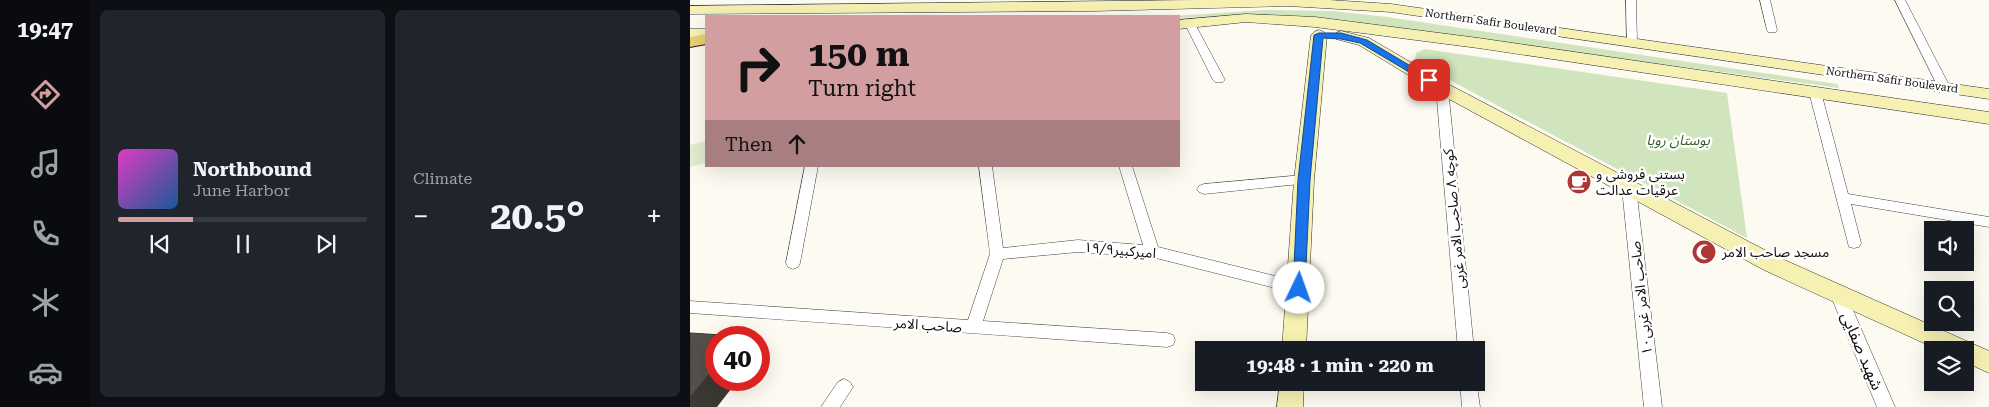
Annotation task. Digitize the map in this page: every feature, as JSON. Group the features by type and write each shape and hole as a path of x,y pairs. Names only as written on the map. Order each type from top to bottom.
{"main road":[{"path":"1311,0 1329,3"},
{"name":"Northern Safir Boulevard","path":"690,10 861,13 964,4 1094,7 1194,2 1393,4 1632,42 1989,94"},
{"path":"1246,18 1292,34 1341,36 1398,32"},
{"name":"Northern Safir Boulevard","path":"1184,25 1246,18 1298,20 1478,43 1989,118"},
{"path":"690,34 705,34"},
{"path":"1295,341 1304,180 1319,35"},
{"path":"1341,36 1364,42 1442,88 1772,264 1944,341"},
{"path":"690,42 705,39"},
{"path":"1403,64 1400,55 1417,43 1440,40 1478,43"},
{"path":"1863,76 1872,101"},
{"path":"1974,355 1989,362"},
{"path":"1290,407 1291,391"}],"street":[{"path":"1631,0 1632,42"},
{"path":"1765,0 1772,30"},
{"path":"1900,0 1944,87"},
{"path":"1184,25 1219,80"},
{"name":"کوچه ۸ صاحب الامر غربی","path":"1442,88 1465,341"},
{"path":"1815,92 1854,243"},
{"path":"793,263 812,167"},
{"path":"973,328 997,254 986,167"},
{"path":"1125,167 1152,250"},
{"path":"1204,190 1304,180"},
{"name":"صاحب الامر غربی۱۰","path":"1629,188 1653,407"},
{"path":"1843,198 1989,222"},
{"name":"امیرکبیر۱۹/۹","path":"997,254 1078,246 1152,250 1299,288"},
{"name":"شهید صفایی","path":"1838,294 1886,407"},
{"name":"صاحب الامر","path":"690,307 1166,340"},
{"path":"830,407 844,387"},
{"path":"1470,391 1471,407"}],"green space":[{"path":"1265,10 1333,11 1387,17 1837,84 1839,88 1330,19 1254,14 1180,18 1180,16"},
{"name":"بوستان رویا","path":"1425,49 1727,93 1747,238 1415,60 1416,53"},
{"path":"705,141 705,163 690,167 690,145"}],"building":[{"path":"690,333 705,334 705,379 690,397"}],"place":[{"name":"بستنی فروشی و عرقیات عدالت","path":"1579,182"},
{"name":"مسجد صاحب الامر","path":"1704,252"}],"route":[{"path":"1299,288 1304,180 1319,35 1341,36 1364,42 1429,80"}]}
